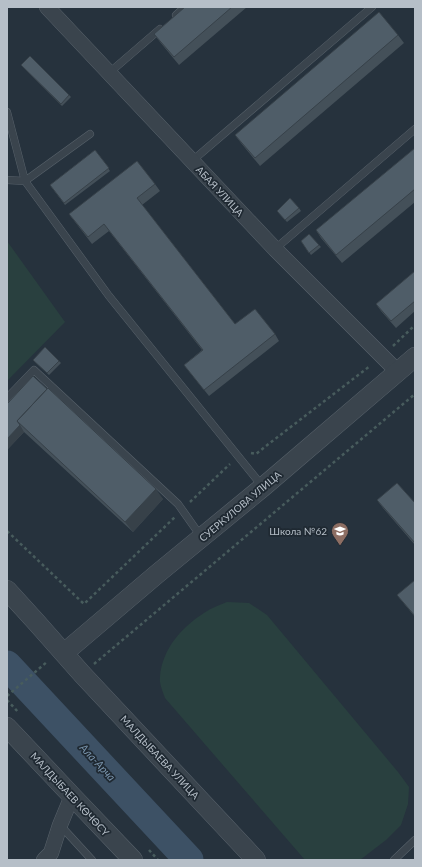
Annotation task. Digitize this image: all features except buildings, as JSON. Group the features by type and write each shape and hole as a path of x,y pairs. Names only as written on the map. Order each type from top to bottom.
{"street":[{"name":"АБАЯ УЛИЦА","path":"46,7 275,249 398,372"},
{"name":"СУЕРКУЛОВА УЛИЦА","path":"55,660 157,574 264,487 415,357"},
{"path":"7,590 55,660"},
{"name":"МАЛДЫБАЕВА УЛИЦА","path":"55,660 82,674 256,860"},
{"name":"МАЛДЫБАЕВ КӨЧӨСҮ","path":"7,727 133,860"},
{"path":"44,860 50,853 72,796"}],"lane":[{"path":"109,73 185,7"},
{"path":"192,161 372,7"},
{"path":"7,112 25,181 109,296 264,487"},
{"path":"275,249 415,129"},
{"path":"7,180 25,181 90,134"},
{"path":"7,398 34,370 178,504 202,538"},
{"path":"60,825 92,860"},
{"path":"394,860 415,840"}],"path":[{"path":"250,452 256,454 377,362 415,325"},
{"path":"82,674 415,394"},
{"path":"187,505 233,461"},
{"path":"7,531 84,604 176,516"},
{"path":"7,696 55,660"}],"green space":[{"path":"7,241 65,322 7,381"},
{"path":"227,602 249,603 267,615 409,787 408,804 401,825 386,840 360,860 305,860 165,698 160,677 165,657 174,640 196,619"}],"waterway":[{"name":"Ала-Арча","path":"7,665 189,860"}],"place":[{"name":"Школа №62","path":"340,546"}]}
